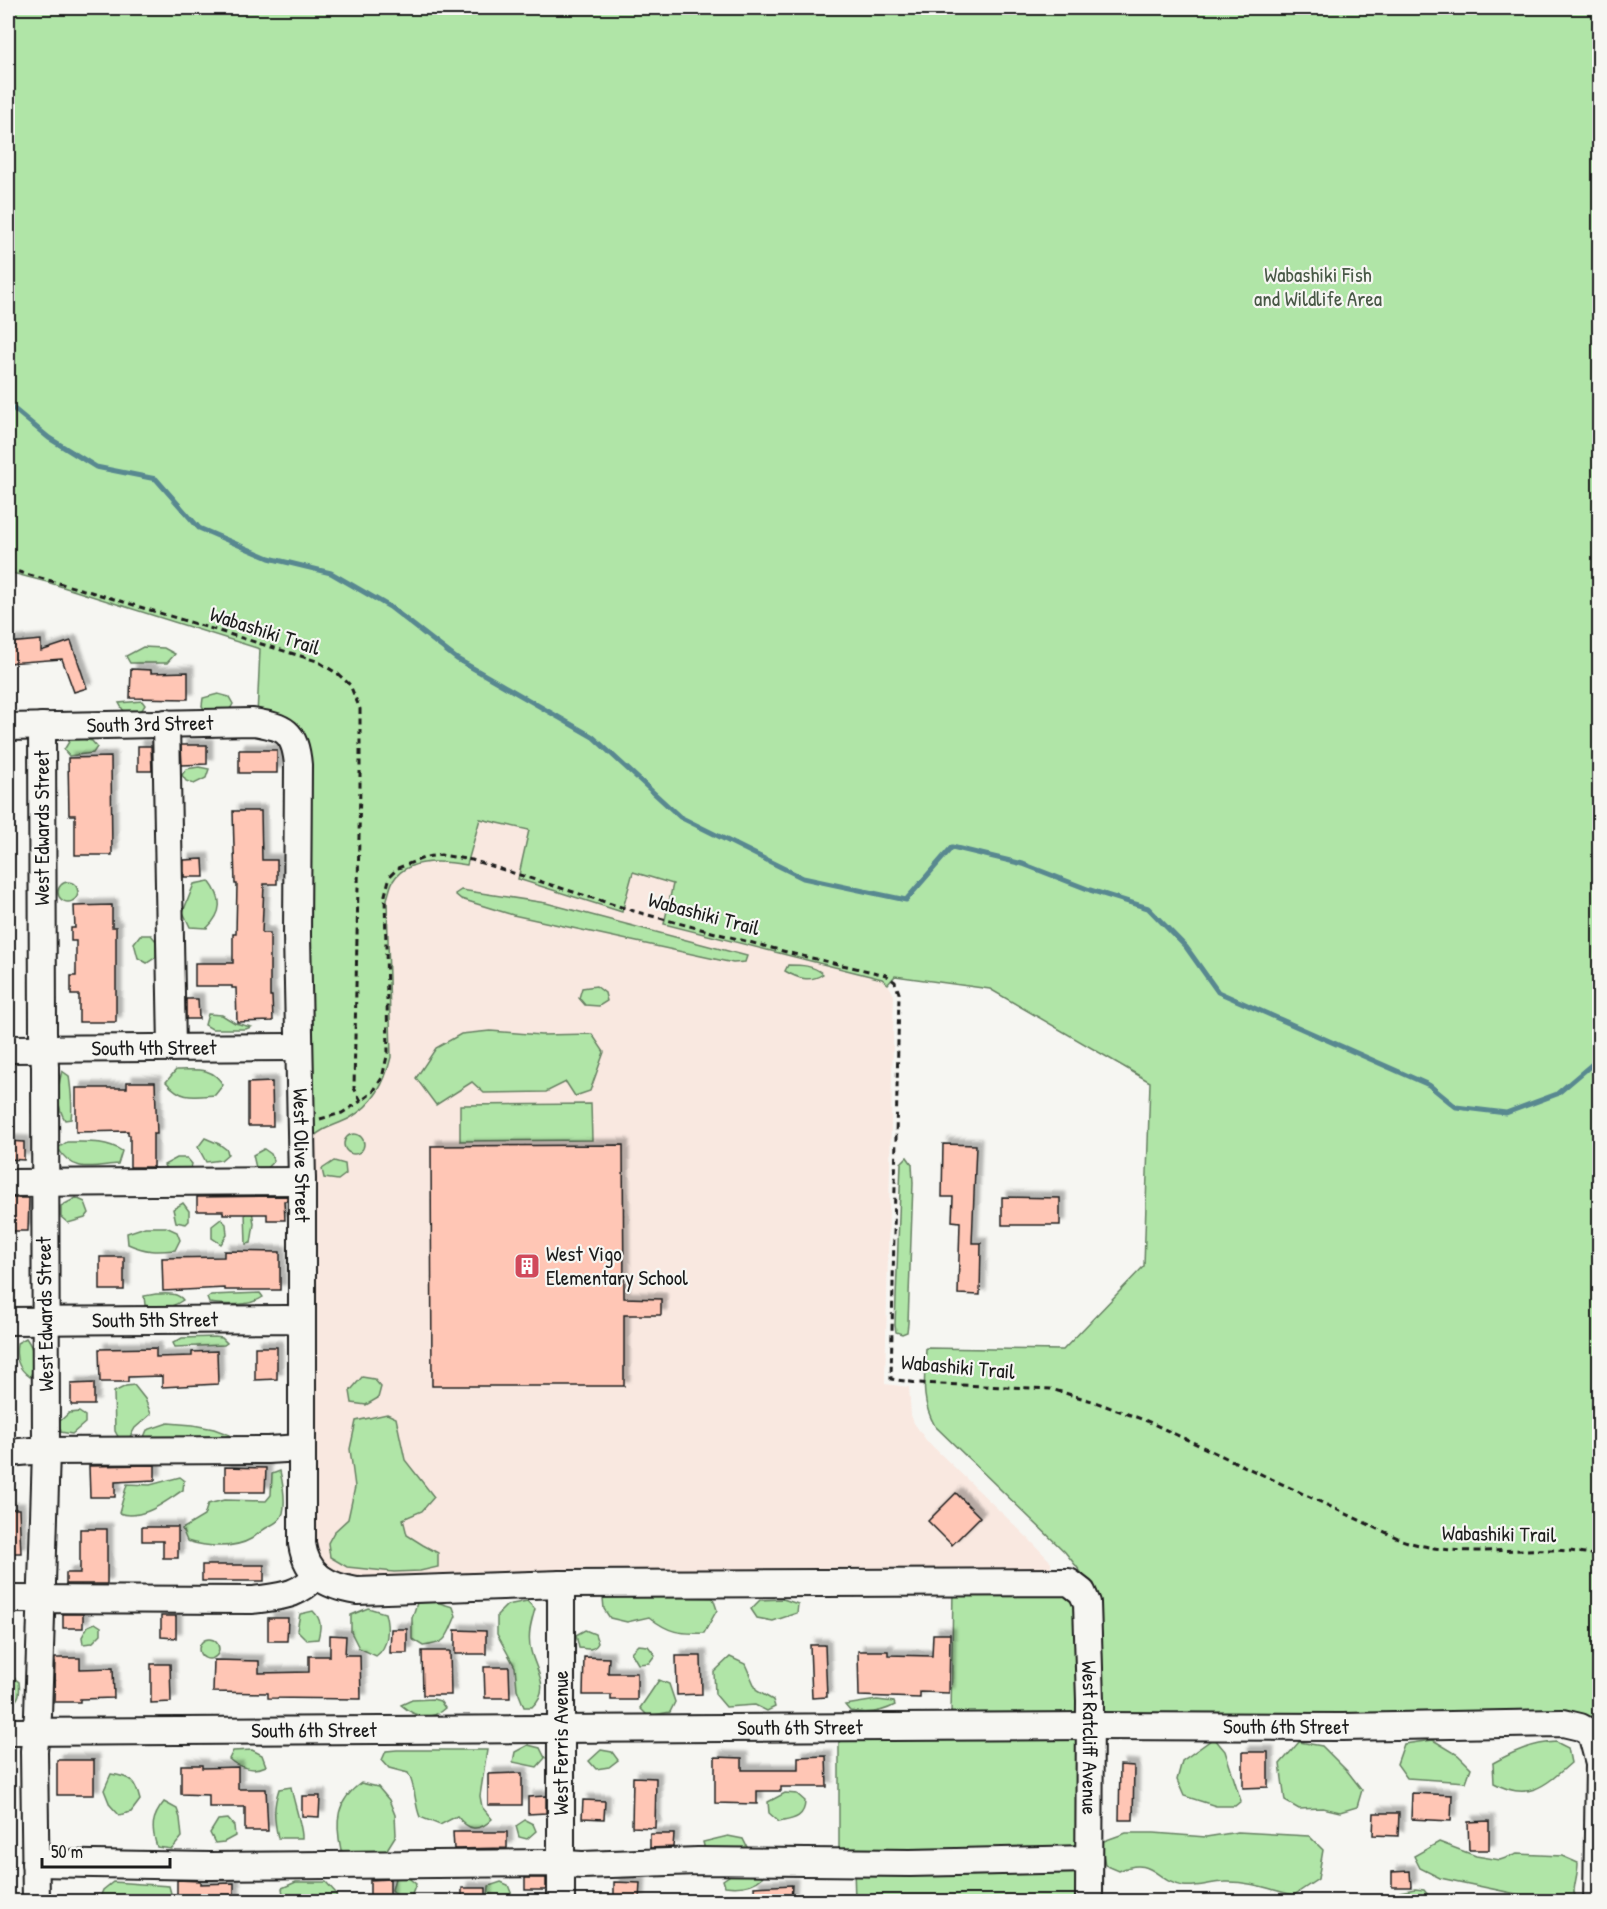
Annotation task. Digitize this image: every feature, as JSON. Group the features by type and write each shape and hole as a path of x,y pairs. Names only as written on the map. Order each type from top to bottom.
{"street":[{"name":"South 3rd Street","path":"8,726 254,722 280,728 290,734"},
{"path":"166,723 172,1048"},
{"name":"West Edwards Street","path":"36,1902 34,1752 42,1598 46,1451 42,726"},
{"name":"West Olive Street","path":"290,734 296,747 298,765 302,1181 302,1544 304,1556 317,1575"},
{"name":"South 4th Street","path":"8,1049 299,1047"},
{"path":"8,1183 302,1181"},
{"name":"South 5th Street","path":"8,1321 287,1319 302,1322"},
{"path":"8,1453 302,1448"},
{"path":"8,1599 253,1600 287,1596 307,1587 317,1575 332,1586 357,1591 561,1584"},
{"name":"West Ratcliff Avenue","path":"561,1584 1069,1582 1082,1592 1087,1603 1090,1726 1089,1902"},
{"name":"West Ferris Avenue","path":"561,1584 561,1902"},
{"name":"South 6th Street","path":"8,1732 1563,1723 1580,1727 1591,1733 1599,1763 1597,1902"},
{"path":"35,1863 210,1866 561,1863 582,1865 698,1861 910,1863 1089,1859"}],"path":[{"name":"Wabashiki Trail","path":"8,569 91,592 317,662 338,674 350,685 360,709 354,1088 361,1101 373,1092 382,1078 388,1052 385,895 390,876 398,868 426,856 441,855 472,860 637,912 794,954 886,975 895,982 899,993 891,1379 917,1383 1051,1389 1092,1401 1146,1421 1422,1547 1456,1552 1575,1550 1599,1556"},
{"path":"300,1120 325,1119 342,1113 361,1101"}],"shaded area":[{"path":"479,819 529,830 518,879 621,912 633,872 674,884 664,924 882,979 888,984 894,995 885,1384 909,1387 911,1415 926,1440 1028,1538 1051,1562 1051,1570 359,1584 335,1577 312,1551 312,1340 317,1305 316,1179 312,1172 312,1138 322,1129 349,1119 366,1106 379,1091 387,899 392,881 414,865 431,861 467,865"}],"green space":[{"name":"Wabashiki Fish and Wildlife Area","path":"8,8 1599,8 1599,1741 1595,1732 1103,1717 1093,1593 1084,1576 1065,1552 935,1426 925,1398 926,1348 1063,1350 1144,1266 1150,1082 990,989 895,976 888,984 882,979 664,924 673,884 633,872 622,912 518,879 529,830 480,819 467,865 448,862 417,864 399,873 393,881 387,899 391,1057 389,1067 382,1084 366,1106 350,1118 312,1138 306,767 257,716 260,649 47,582 8,572"},
{"path":"143,647 164,648 175,654 167,663 130,663 126,656"},
{"path":"218,694 229,697 233,704 231,708 226,712 208,713 202,706 203,698"},
{"path":"142,701 145,705 142,710 130,714 123,710 119,703"},
{"path":"70,740 92,741 97,747 93,753 69,756 64,750"},
{"path":"199,767 209,769 206,778 194,784 186,781 182,775 186,769"},
{"path":"209,881 219,900 216,916 207,928 190,927 183,912 194,884"},
{"path":"68,882 75,885 78,892 75,899 68,902 61,899 58,892 61,885"},
{"path":"461,890 546,903 747,956 745,962 733,963 513,915 461,899 455,894"},
{"path":"140,935 151,935 156,941 156,957 147,963 138,958 134,943"},
{"path":"788,965 811,967 823,974 808,979 799,977 785,971"},
{"path":"596,986 605,993 607,1001 599,1006 585,1005 579,998 582,988"},
{"path":"208,1014 222,1015 235,1023 251,1027 212,1029 205,1025"},
{"path":"490,1031 541,1035 592,1034 604,1052 590,1091 575,1096 566,1082 546,1092 484,1093 472,1082 436,1105 416,1078 436,1048 461,1034"},
{"path":"176,1070 203,1070 214,1075 223,1085 215,1095 194,1097 182,1095 166,1082"},
{"path":"62,1071 69,1076 72,1098 71,1119 65,1120 60,1109 59,1096"},
{"path":"591,1104 592,1140 460,1141 460,1105"},
{"path":"354,1134 361,1137 364,1144 361,1151 354,1154 347,1151 344,1144 347,1137"},
{"path":"205,1138 219,1144 227,1150 228,1154 221,1160 206,1162 198,1147"},
{"path":"67,1142 103,1143 122,1151 118,1164 92,1167 77,1165 70,1162 58,1148"},
{"path":"264,1149 271,1154 274,1161 264,1170 256,1168 253,1155"},
{"path":"907,1157 912,1164 913,1183 908,1323 907,1332 902,1334 896,1332 895,1325 901,1163"},
{"path":"177,1158 187,1158 192,1164 190,1172 168,1172 164,1165"},
{"path":"334,1161 345,1164 346,1174 338,1180 324,1178 322,1169"},
{"path":"76,1198 85,1202 89,1213 85,1218 68,1223 61,1217 61,1206"},
{"path":"183,1203 189,1211 189,1221 186,1224 176,1222 173,1209"},
{"path":"252,1210 254,1224 251,1243 246,1244 245,1211"},
{"path":"221,1219 226,1224 227,1235 221,1244 212,1238 212,1226"},
{"path":"145,1227 166,1227 177,1232 180,1240 175,1250 151,1251 128,1244 127,1233"},
{"path":"260,1293 263,1297 257,1300 237,1304 209,1303 207,1298 211,1295"},
{"path":"174,1295 183,1300 165,1307 145,1305 144,1296"},
{"path":"26,1338 34,1357 30,1377 22,1370 16,1353 17,1343"},
{"path":"182,1338 222,1338 227,1343 175,1347 173,1343"},
{"path":"362,1377 374,1379 381,1387 378,1398 366,1405 352,1403 350,1391"},
{"path":"134,1385 145,1399 151,1414 135,1428 127,1442 121,1442 115,1431 114,1392"},
{"path":"79,1412 85,1416 85,1423 72,1434 61,1432 59,1422 69,1413"},
{"path":"387,1414 396,1418 405,1460 434,1497 422,1511 403,1519 407,1535 438,1553 438,1567 420,1571 394,1572 347,1567 330,1557 328,1543 334,1532 348,1519 355,1487 350,1449 356,1421"},
{"path":"168,1423 214,1429 230,1435 230,1444 151,1444 144,1437 147,1430"},
{"path":"280,1471 284,1508 280,1519 251,1539 228,1546 211,1546 187,1541 182,1529 204,1516 208,1504 224,1500 266,1501 271,1495 272,1474"},
{"path":"180,1477 184,1480 183,1490 160,1505 136,1515 119,1513 127,1484 150,1485"},
{"path":"953,1589 1058,1589 1078,1601 1078,1715 951,1716"},
{"path":"613,1595 713,1598 717,1610 704,1633 681,1633 649,1617 627,1622 610,1618 604,1609 603,1598"},
{"path":"783,1599 798,1604 797,1613 773,1621 757,1618 751,1609 760,1600"},
{"path":"527,1601 535,1609 529,1640 542,1686 538,1700 532,1707 524,1707 517,1689 515,1667 497,1634 497,1615 507,1605"},
{"path":"436,1602 453,1607 456,1616 446,1638 438,1643 423,1646 412,1639 412,1618 417,1603"},
{"path":"368,1608 385,1613 386,1619 386,1642 376,1656 359,1648 351,1632 351,1615"},
{"path":"313,1611 319,1621 319,1635 318,1639 307,1640 297,1630 300,1614"},
{"path":"95,1623 101,1627 101,1634 92,1643 83,1644 82,1637 88,1626"},
{"path":"585,1630 595,1634 598,1643 596,1646 587,1649 579,1648 576,1635"},
{"path":"209,1639 216,1642 219,1649 216,1656 209,1659 202,1656 199,1649 202,1642"},
{"path":"638,1645 648,1646 655,1655 649,1663 638,1664 631,1652"},
{"path":"730,1657 745,1664 757,1691 773,1700 775,1707 767,1711 755,1705 726,1707 715,1694 714,1672"},
{"path":"10,1675 19,1682 20,1691 16,1700 8,1707 8,1676"},
{"path":"659,1680 669,1684 675,1702 670,1712 648,1716 640,1708"},
{"path":"412,1700 440,1701 445,1708 434,1715 417,1715 401,1705"},
{"path":"877,1700 894,1702 895,1705 868,1713 850,1711 845,1705"},
{"path":"1073,1737 1079,1740 1080,1853 839,1859 839,1738"},
{"path":"1214,1738 1225,1751 1241,1801 1235,1806 1216,1806 1184,1796 1177,1780 1182,1761"},
{"path":"1433,1740 1458,1755 1471,1768 1466,1782 1407,1778 1397,1764 1404,1744"},
{"path":"1299,1742 1322,1746 1348,1772 1362,1790 1357,1807 1340,1812 1323,1808 1299,1809 1285,1801 1280,1764"},
{"path":"1556,1742 1568,1748 1571,1763 1544,1784 1536,1789 1517,1791 1494,1783 1493,1763 1523,1749"},
{"path":"528,1745 540,1748 545,1758 537,1767 513,1762 515,1752"},
{"path":"252,1750 262,1755 266,1766 257,1769 247,1768 229,1759 233,1751"},
{"path":"487,1750 480,1796 482,1807 492,1819 478,1828 473,1828 457,1816 440,1825 420,1817 408,1773 389,1768 382,1760 386,1751"},
{"path":"601,1750 612,1752 618,1760 609,1767 596,1769 589,1761"},
{"path":"111,1774 128,1778 134,1784 140,1800 131,1812 119,1815 110,1805 104,1790"},
{"path":"361,1783 378,1787 389,1800 395,1815 396,1835 386,1851 368,1856 353,1856 341,1850 338,1821 339,1812 346,1797"},
{"path":"291,1787 302,1838 278,1838 275,1813 277,1796 279,1789"},
{"path":"785,1793 797,1794 805,1801 804,1807 797,1817 779,1822 769,1813 768,1802"},
{"path":"164,1802 177,1809 180,1818 182,1837 172,1849 157,1847 154,1834 154,1818"},
{"path":"228,1819 234,1826 235,1836 224,1842 215,1843 210,1833 218,1820"},
{"path":"525,1820 533,1824 536,1831 527,1839 519,1837 516,1826"},
{"path":"1238,1832 1309,1836 1323,1850 1318,1879 1294,1895 1252,1884 1234,1882 1183,1886 1174,1884 1154,1871 1140,1866 1119,1871 1105,1865 1101,1842 1126,1833 1206,1837"},
{"path":"728,1836 743,1839 747,1847 742,1855 705,1850 703,1842"},
{"path":"1439,1842 1476,1856 1500,1860 1517,1854 1562,1856 1578,1863 1574,1901 1522,1901 1521,1895 1440,1878 1420,1868 1414,1856"},
{"path":"1080,1863 1080,1901 855,1901 854,1867"},
{"path":"738,1870 752,1870 763,1877 745,1886 725,1886 723,1880"},
{"path":"406,1876 416,1884 411,1897 398,1897 392,1890 395,1878"},
{"path":"113,1882 169,1886 172,1897 167,1901 95,1901 99,1900 103,1890"},
{"path":"296,1882 326,1882 336,1893 337,1901 284,1901 282,1888"},
{"path":"501,1882 508,1885 512,1895 505,1901 492,1901 488,1896 489,1886"},
{"path":"1424,1890 1428,1895 1423,1901 1398,1899 1400,1892"}],"building":[{"path":"41,640 41,651 71,641 87,688 74,692 62,659 8,663 8,643"},
{"path":"131,669 151,670 151,673 188,672 188,699 130,698"},
{"path":"181,745 207,745 207,764 182,765"},
{"path":"138,746 151,746 152,771 138,771"},
{"path":"239,750 277,750 277,773 239,773"},
{"path":"111,757 112,855 75,855 75,815 69,815 68,758"},
{"path":"233,811 261,811 262,860 277,860 277,884 264,884 262,933 270,933 270,996 272,996 273,1021 237,1022 236,988 232,986 195,986 195,963 233,963 237,884 235,884"},
{"path":"203,859 204,877 184,877 184,860"},
{"path":"112,905 112,927 116,927 116,1022 79,1022 79,995 71,995 71,976 76,976 76,941 71,941 71,928 75,928 74,906"},
{"path":"186,999 198,999 199,1019 186,1019"},
{"path":"127,1082 155,1082 157,1134 153,1134 153,1167 130,1167 128,1131 76,1132 76,1088 127,1088"},
{"path":"272,1082 273,1126 248,1126 248,1083"},
{"path":"8,1141 24,1142 24,1160 8,1159"},
{"path":"943,1144 976,1145 972,1243 981,1243 980,1295 958,1294 960,1222 952,1221 953,1197 942,1197"},
{"name":"West Vigo Elementary School","path":"623,1145 624,1298 661,1299 661,1315 624,1315 624,1386 432,1386 431,1146"},
{"path":"287,1196 287,1201 284,1201 285,1220 267,1220 267,1214 223,1214 223,1211 197,1211 197,1197"},
{"path":"1002,1197 1060,1198 1060,1225 1002,1225"},
{"path":"8,1198 29,1198 28,1231 8,1231"},
{"path":"224,1251 280,1252 280,1290 225,1290 225,1288 163,1291 162,1258 224,1257"},
{"path":"100,1257 124,1257 124,1290 100,1290"},
{"path":"255,1347 277,1347 277,1379 255,1380"},
{"path":"156,1348 156,1357 192,1356 192,1352 217,1351 218,1384 162,1387 162,1376 128,1377 128,1382 100,1382 99,1349"},
{"path":"94,1383 94,1405 71,1405 71,1384"},
{"path":"155,1465 155,1480 115,1482 115,1497 90,1497 89,1466"},
{"path":"225,1467 266,1468 265,1492 225,1492"},
{"path":"956,1493 980,1517 952,1545 928,1521"},
{"path":"8,1509 19,1509 21,1553 8,1553"},
{"path":"142,1527 178,1527 178,1558 163,1558 163,1541 142,1541"},
{"path":"80,1529 107,1529 107,1584 66,1584 66,1573 80,1573"},
{"path":"202,1565 264,1565 264,1581 202,1581"},
{"path":"63,1614 83,1614 83,1628 63,1628"},
{"path":"161,1616 176,1616 176,1638 161,1637"},
{"path":"268,1618 288,1618 287,1641 268,1641"},
{"path":"391,1629 407,1629 407,1653 390,1653"},
{"path":"455,1630 486,1631 486,1654 455,1654"},
{"path":"933,1634 950,1634 949,1693 920,1692 920,1698 859,1696 858,1651 888,1651 888,1655 932,1656"},
{"path":"330,1635 346,1636 345,1655 360,1655 361,1699 268,1698 268,1693 213,1692 214,1660 259,1661 259,1673 309,1672 309,1656 330,1656"},
{"path":"810,1645 825,1645 827,1697 812,1698"},
{"path":"422,1651 450,1651 451,1695 423,1695"},
{"path":"676,1656 701,1656 702,1694 677,1695"},
{"path":"584,1657 609,1658 608,1673 637,1673 637,1700 611,1700 611,1695 583,1695"},
{"path":"55,1658 80,1658 80,1669 113,1668 114,1698 54,1702"},
{"path":"151,1664 170,1664 171,1702 151,1703"},
{"path":"484,1667 509,1667 510,1698 485,1698"},
{"path":"1243,1752 1268,1752 1268,1787 1243,1788"},
{"path":"826,1756 827,1787 781,1787 781,1791 757,1791 757,1804 715,1803 715,1757 742,1758 742,1770 798,1770 798,1757"},
{"path":"57,1760 94,1760 94,1795 57,1795"},
{"path":"181,1765 202,1765 202,1768 238,1767 238,1789 266,1789 268,1831 245,1831 245,1807 209,1807 209,1795 181,1794"},
{"path":"1120,1765 1134,1766 1133,1820 1119,1820"},
{"path":"522,1773 522,1805 488,1805 488,1774"},
{"path":"633,1777 656,1778 655,1828 632,1827"},
{"path":"1412,1793 1452,1795 1451,1821 1411,1819"},
{"path":"302,1796 320,1796 319,1817 302,1816"},
{"path":"546,1796 546,1813 528,1814 528,1797"},
{"path":"583,1800 605,1801 604,1819 582,1818"},
{"path":"1374,1813 1399,1813 1398,1836 1373,1835"},
{"path":"1489,1821 1489,1850 1469,1850 1468,1822"},
{"path":"453,1832 507,1832 507,1848 454,1849"},
{"path":"650,1834 674,1834 673,1847 650,1848"},
{"path":"1410,1871 1411,1887 1392,1887 1392,1872"},
{"path":"525,1878 546,1878 546,1890 525,1890"},
{"path":"390,1879 390,1902 370,1902 370,1880"},
{"path":"177,1880 200,1881 200,1884 234,1883 234,1902 177,1902"},
{"path":"614,1882 640,1883 639,1900 614,1899"},
{"path":"792,1885 791,1902 755,1902 754,1887"},
{"path":"462,1888 486,1888 486,1902 462,1902"}],"waterway":[{"path":"8,404 49,438 96,467 156,479 199,528 269,558 331,573 390,607 457,659 593,737 680,817 803,878 906,900 952,847 1023,864 1090,890 1148,908 1186,947 1218,992 1429,1085 1456,1107 1506,1113 1557,1094 1596,1061 1600,1054"}],"place":[{"name":"West Vigo Elementary School","path":"527,1266"}]}
